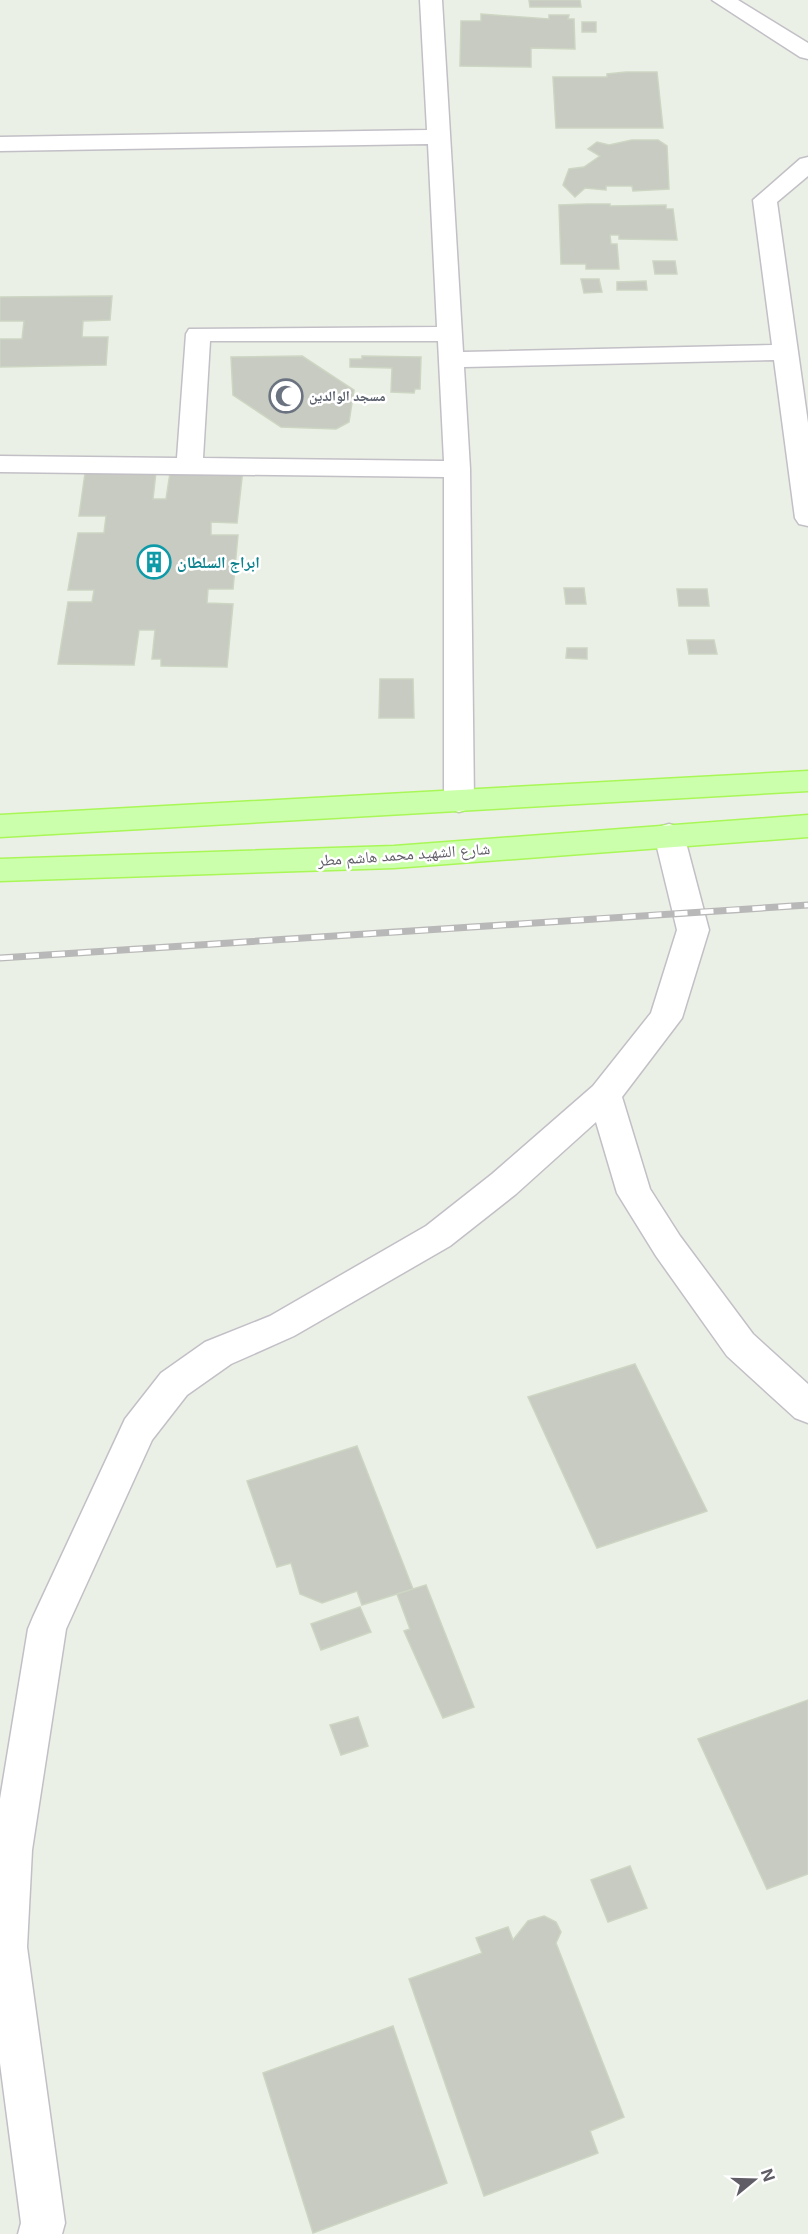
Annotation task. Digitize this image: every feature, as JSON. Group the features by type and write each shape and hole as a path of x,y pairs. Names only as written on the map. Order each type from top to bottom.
{"main road":[{"path":"0,826 808,782"},
{"name":"شارع الشهيد محمد هاشم مطر","path":"0,870 394,857 808,826"}],"street":[{"path":"430,0 457,469 459,802"},
{"path":"723,0 808,52"},
{"path":"0,144 438,137"},
{"path":"808,164 765,200 808,518"},
{"path":"189,466 198,334 449,334"},
{"path":"451,360 786,352"},
{"path":"0,464 457,469"},
{"path":"40,2234 44,2223 6,1947 12,1850 46,1629 138,1430 174,1384 218,1353 282,1326 438,1236 504,1184 604,1095 666,1018 693,930 669,835"},
{"path":"604,1095 634,1193 668,1246 740,1345 808,1407"}],"building":[{"path":"529,0 580,0 581,7 530,7"},
{"path":"481,14 549,19 549,15 569,15 568,19 574,19 575,49 531,48 531,67 460,66 461,21 481,21"},
{"path":"582,22 596,22 596,32 582,32"},
{"path":"657,72 663,128 556,128 553,77 607,77 607,74"},
{"path":"632,140 658,140 667,146 669,189 633,191 632,186 606,186 606,190 585,188 575,197 563,185 569,169 584,167 600,156 588,149 597,142 609,145"},
{"path":"559,205 666,205 666,209 673,209 677,240 619,239 619,235 610,235 611,244 617,244 619,269 586,269 586,264 561,264"},
{"path":"653,261 675,261 677,274 655,274"},
{"path":"581,279 599,279 602,292 584,293"},
{"path":"646,281 647,290 617,290 617,282"},
{"path":"112,296 110,320 83,321 82,337 108,337 106,365 0,367 0,339 22,339 24,321 0,321 0,297"},
{"path":"302,356 354,390 349,422 336,429 281,427 233,395 231,357"},
{"path":"362,356 421,357 420,389 415,389 414,393 391,392 392,368 350,367 350,359 362,359"},
{"name":"ابراج السلطان","path":"86,466 156,472 153,499 166,499 170,473 243,469 237,523 211,522 211,535 238,535 233,589 208,589 207,603 233,604 227,667 161,666 161,659 152,659 155,630 139,630 134,665 58,664 68,602 92,602 94,590 68,590 78,533 104,533 106,516 79,516"},
{"path":"564,588 584,588 586,604 566,604"},
{"path":"677,589 707,589 709,606 679,606"},
{"path":"687,640 714,640 717,654 689,654"},
{"path":"567,648 587,648 587,659 566,658"},
{"path":"380,679 413,679 414,718 379,718"},
{"path":"635,1364 707,1511 597,1548 528,1397"},
{"path":"357,1446 413,1589 362,1605 357,1591 322,1603 300,1594 291,1563 277,1567 247,1481"},
{"path":"426,1585 474,1707 443,1718 404,1631 410,1629 397,1594"},
{"path":"360,1607 371,1632 321,1650 311,1624"},
{"path":"808,1700 808,1874 767,1889 698,1739"},
{"path":"358,1717 368,1746 341,1755 330,1725"},
{"path":"630,1866 647,1908 608,1922 591,1880"},
{"path":"544,1916 556,1922 561,1932 556,1943 624,2117 590,2131 598,2153 484,2196 409,1979 482,1953 476,1938 508,1927 513,1940 528,1921"},
{"path":"393,2026 447,2183 313,2233 263,2073"}],"railway":[{"path":"0,958 808,905"}],"place":[{"name":"مسجد الوالدين","path":"286,396"},
{"name":"ابراج السلطان","path":"154,562"}]}
